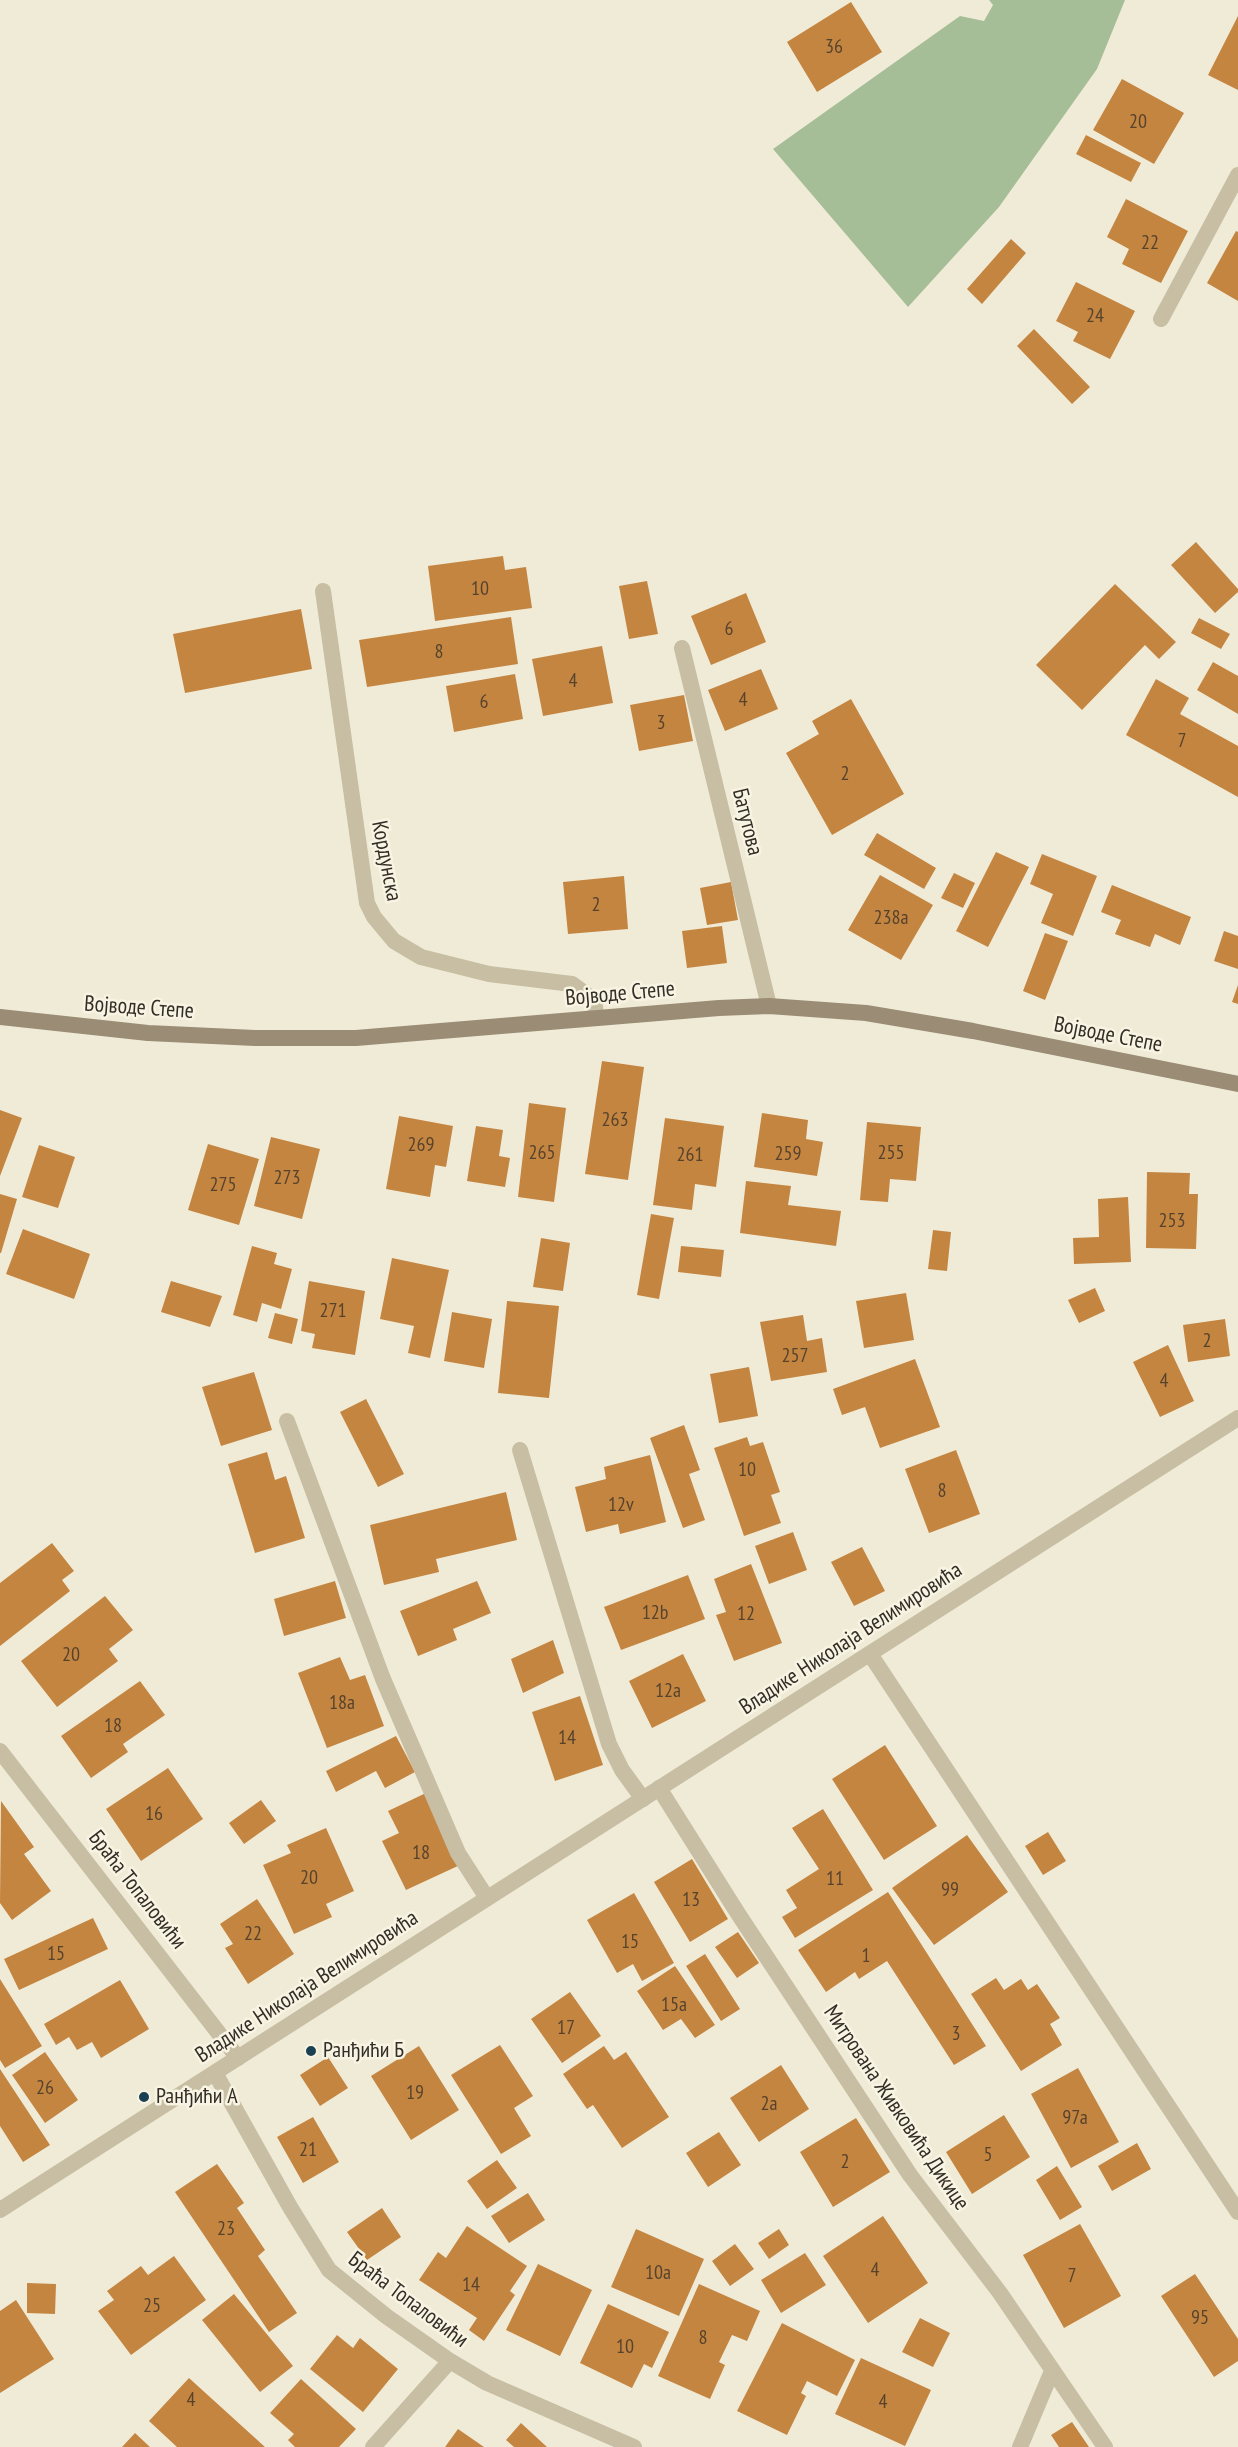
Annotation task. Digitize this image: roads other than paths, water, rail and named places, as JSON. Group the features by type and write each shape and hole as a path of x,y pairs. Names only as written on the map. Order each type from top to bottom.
{"main road":[{"name":"Војводе Степе","path":"0,1017 148,1033 255,1038 356,1038 769,1006 866,1013 984,1033 1238,1084"}],"street":[{"path":"1161,319 1238,175"},
{"name":"Кордунска","path":"323,591 367,903 374,917 393,941 421,957 489,974 573,984 591,1000 595,1006 596,1018"},
{"name":"Батутова","path":"682,648 769,1006"},
{"name":"Владике Николаја Велимировића","path":"0,2211 1238,1418"},
{"path":"287,1421 383,1679 458,1853 487,1898"},
{"path":"520,1450 609,1744 622,1770 643,1798"},
{"path":"870,1654 1238,2212"},
{"name":"Браћа Топаловићи","path":"0,1751 238,2058"},
{"name":"Митрована Живковића Дикице","path":"659,1788 737,1912 910,2175 1000,2293 1105,2447"},
{"name":"Браћа Топаловићи","path":"215,2073 290,2207 329,2270 386,2316 450,2361 496,2388 634,2447"},
{"path":"373,2447 450,2361"},
{"path":"1020,2447 1052,2371"}],"place":[{"name":"Ранђићи Б","path":"311,2051"},
{"name":"Ранђићи А","path":"144,2097"}]}
